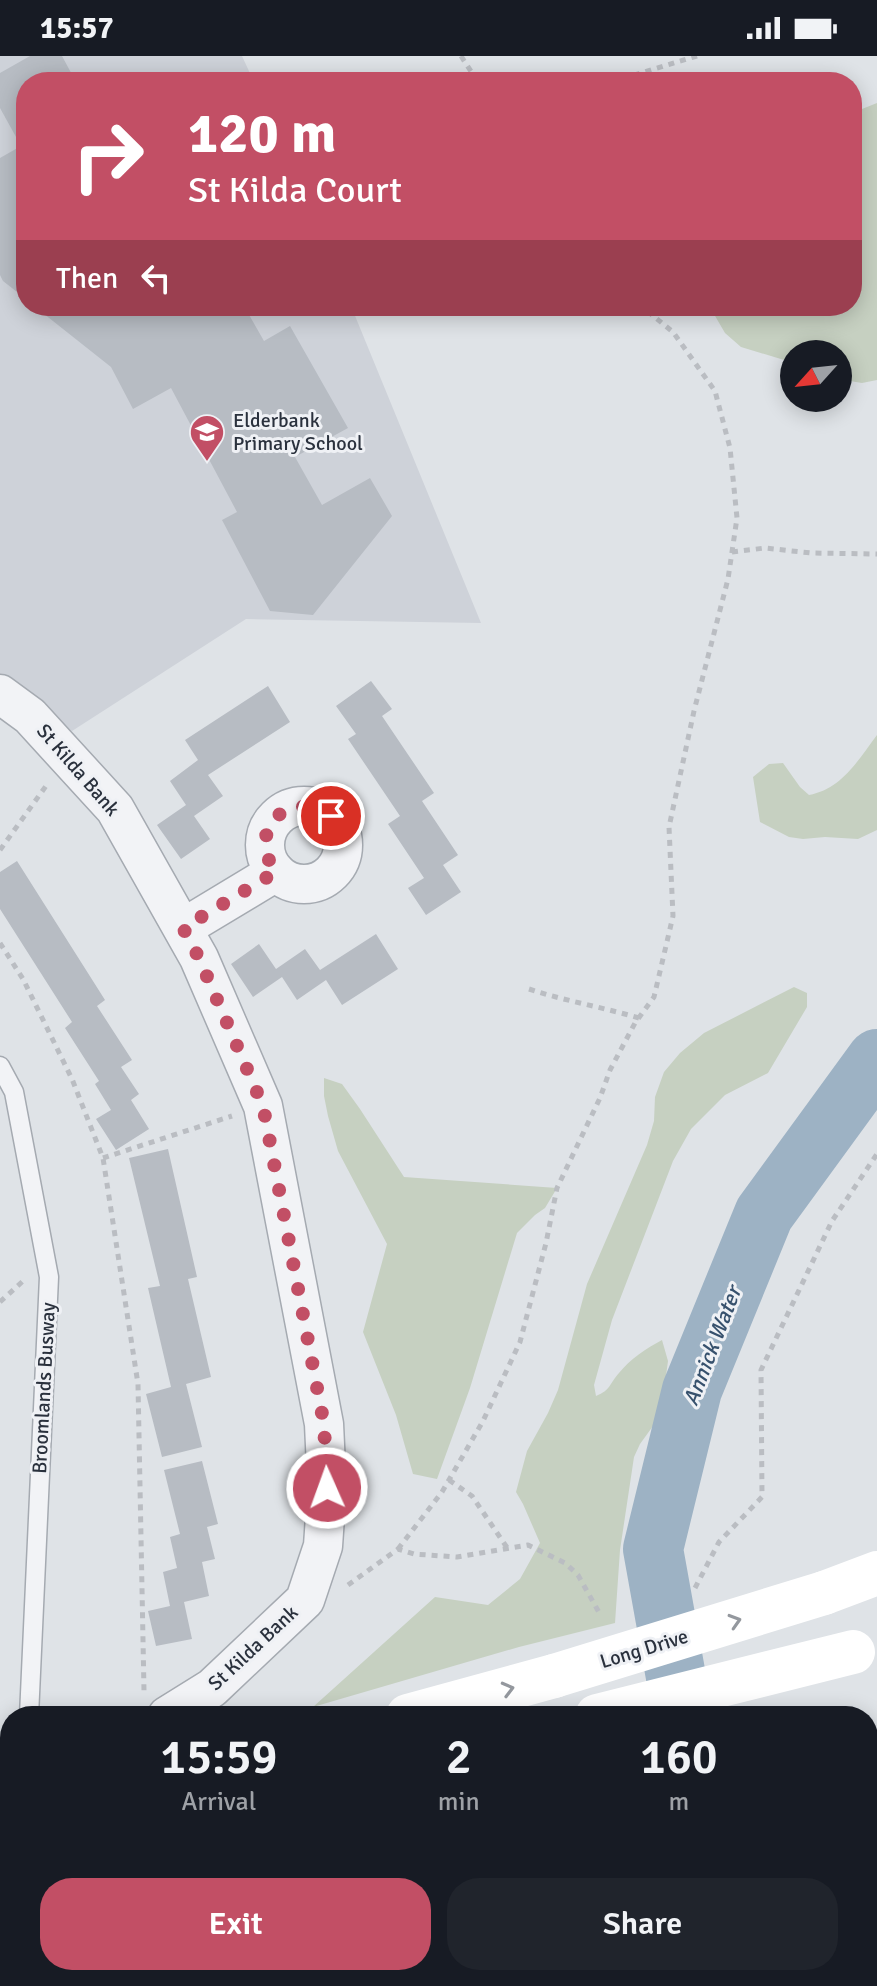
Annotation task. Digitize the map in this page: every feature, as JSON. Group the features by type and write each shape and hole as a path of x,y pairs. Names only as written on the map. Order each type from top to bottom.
{"main road":[{"name":"Long Drive","path":"444,1706 554,1676 824,1593 877,1573"},
{"path":"637,1706 865,1649"}],"street":[{"name":"St Kilda Bank","path":"0,694 30,716 115,809 199,958 263,1106 324,1424 327,1488 323,1546 305,1600 212,1688 162,1706"},
{"path":"183,928 276,872"}],"lane":[{"name":"Broomlands Busway","path":"0,1066 14,1092 49,1277 29,1706"}],"path":[{"path":"644,72 697,56"},
{"path":"305,1600 319,1604 398,1549 449,1480 483,1421 520,1342 557,1188 610,1070 654,997 673,916 669,827 694,711 728,579 737,518 730,448 715,391 673,332 653,316"},
{"path":"732,552 765,548 811,553 877,554"},
{"path":"0,850 67,756"},
{"path":"0,943 30,993 72,1079 103,1158 138,1384 156,1706"},
{"path":"529,989 639,1018"},
{"path":"103,1158 263,1106"},
{"path":"695,1588 719,1542 762,1497 761,1370 832,1221 877,1154"},
{"path":"449,1480 472,1496 508,1549"},
{"path":"398,1549 414,1554 457,1557 528,1545 565,1563 578,1575 601,1616"}],"shaded area":[{"name":"Elderbank Primary School","path":"0,56 242,56 249,72 16,72 16,316 355,316 481,623 246,619 72,731 0,678"}],"green space":[{"path":"877,103 877,380 852,381 852,340 780,340 780,359 741,347 725,333 715,316 862,316 862,109"},
{"path":"877,735 877,830 858,839 803,839 789,837 760,822 753,777 769,764 783,763 809,795 821,792 840,780"},
{"path":"794,987 807,993 807,1007 768,1073 725,1095 691,1129 673,1161 612,1320 594,1385 596,1396 607,1389 633,1359 662,1340 668,1361 664,1390 653,1426 634,1457 620,1550 615,1623 314,1706 435,1597 488,1605 520,1579 540,1543 516,1492 527,1451 558,1390 587,1284 647,1145 654,1121 655,1097 664,1072 680,1053 704,1033"},
{"path":"324,1078 342,1084 404,1177 557,1188 545,1208 517,1233 470,1388 437,1479 413,1474 396,1415 363,1332 387,1244 338,1151 324,1096"}],"building":[{"path":"30,56 62,56 71,72 16,72 16,137 0,108 0,73"},
{"path":"16,149 16,291 0,275 0,158"},
{"path":"47,316 250,316 264,341 290,326 348,428 295,457 322,505 370,478 392,516 313,615 270,611 222,520 237,512 171,388 133,409 111,367"},
{"path":"371,681 392,709 382,716 434,793 422,801 458,855 443,865 461,892 426,915 408,888 424,878 388,824 400,816 348,739 356,734 336,706"},
{"path":"268,686 290,722 208,775 223,796 194,816 210,839 181,859 157,825 186,805 170,781 198,760 185,740"},
{"path":"17,861 105,1000 97,1006 132,1060 121,1067 139,1094 131,1100 149,1129 116,1150 96,1119 111,1110 95,1084 99,1081 65,1028 72,1022 0,909 0,872"},
{"path":"376,934 398,969 342,1005 326,980 297,1000 282,977 253,997 231,964 259,944 276,969 305,949 320,970"},
{"path":"168,1149 197,1277 188,1279 211,1377 186,1384 202,1447 162,1457 146,1394 171,1387 148,1288 160,1286 129,1158"},
{"path":"202,1461 218,1524 207,1527 215,1559 202,1562 209,1596 184,1602 192,1639 156,1646 148,1611 170,1606 163,1572 177,1568 170,1537 180,1534 164,1470"}],"waterway":[{"name":"Annick Water","path":"681,1706 653,1549 692,1390 764,1214 877,1059"}],"place":[{"name":"Elderbank Primary School","path":"207,463"}],"route":[{"path":"327,1488 324,1424 263,1106 183,928 276,872 265,849 266,835 276,817 287,809 301,805 320,808 331,816"}]}
